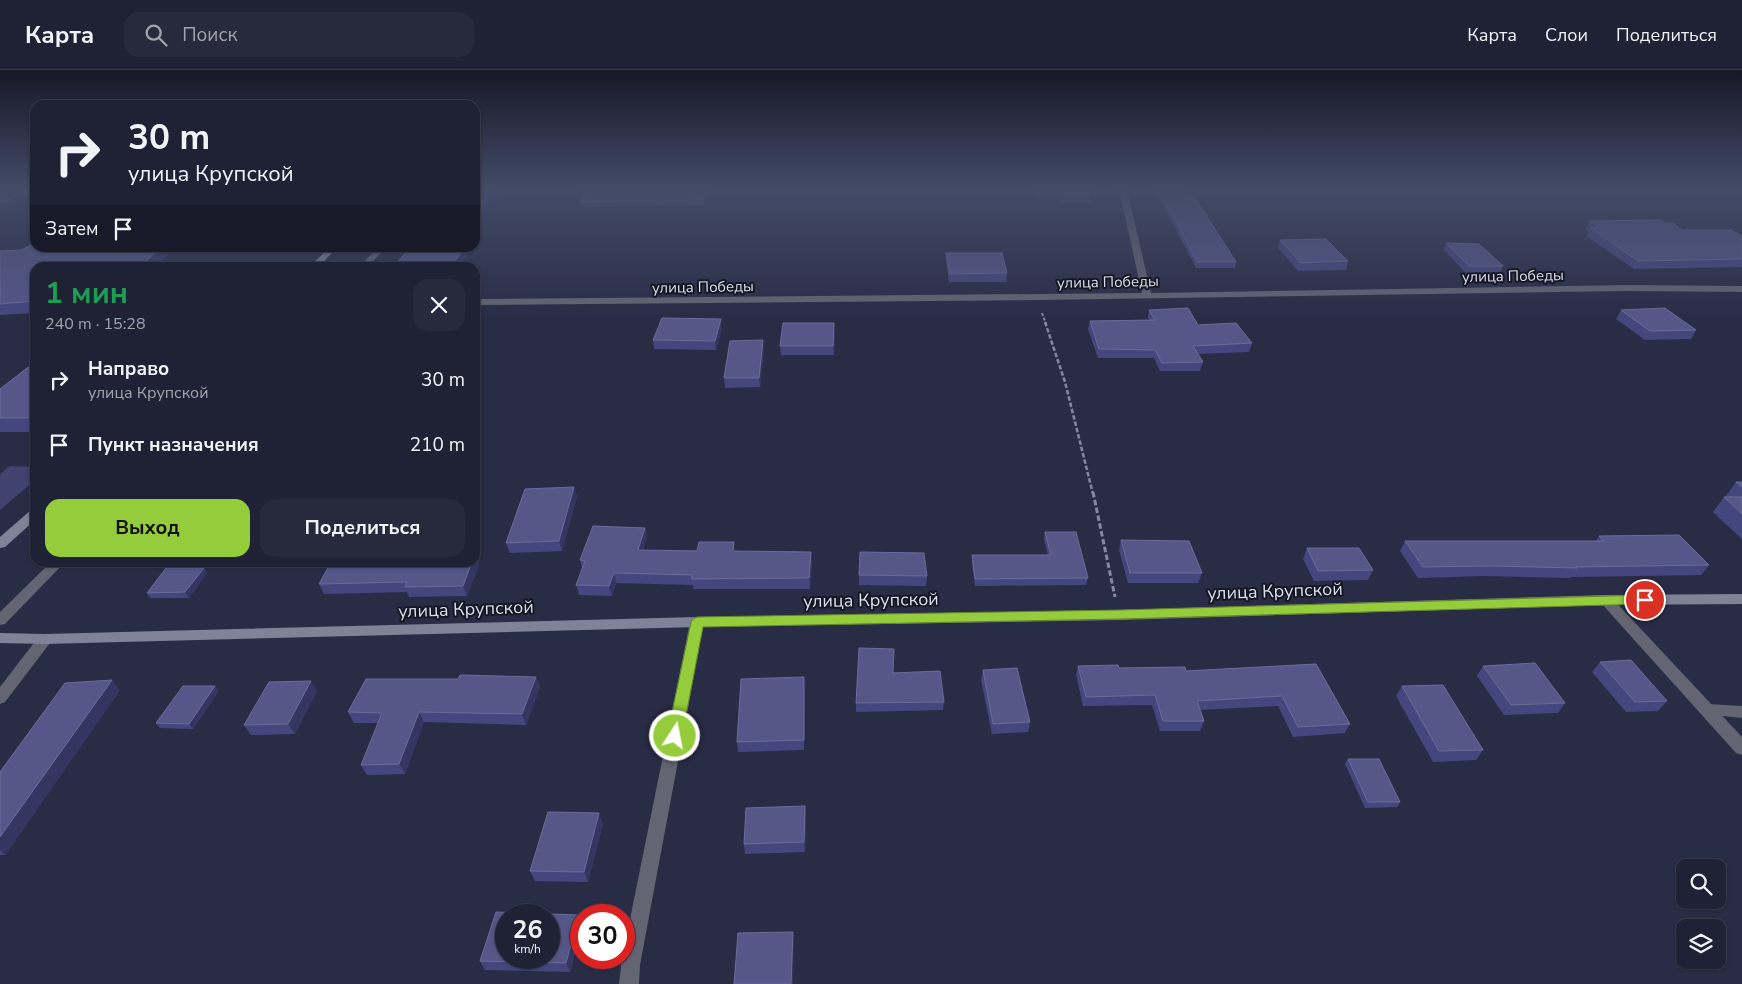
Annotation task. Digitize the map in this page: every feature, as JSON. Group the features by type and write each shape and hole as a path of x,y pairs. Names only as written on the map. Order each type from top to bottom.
{"street":[{"path":"1133,233 1147,295"},
{"path":"318,262 329,252"},
{"path":"368,262 378,252"},
{"name":"улица Победы","path":"480,302 1037,297 1627,288 1742,289"},
{"path":"0,544 30,517"},
{"path":"0,620 54,567"},
{"name":"улица Крупской","path":"0,638 45,639 697,622 1119,615 1606,600 1742,599"},
{"path":"1606,600 1742,748"},
{"path":"628,984 630,965 697,622"},
{"path":"0,698 45,639"},
{"path":"1708,710 1742,712"}],"path":[{"path":"1037,297 1056,347 1082,450 1119,615"}],"shaded area":[{"path":"10,466 30,467 30,484 0,510 0,474"}],"building":[{"path":"1182,233 1217,233 1236,262 1197,262"},
{"path":"1598,233 1736,233 1742,236 1742,259 1638,261"},
{"path":"1326,239 1348,261 1301,263 1280,240"},
{"path":"1446,243 1479,244 1503,266 1469,266"},
{"path":"30,246 30,252 155,252 146,262 30,262 30,301 0,304 0,251 21,250"},
{"path":"406,252 462,252 454,262 397,262"},
{"path":"946,253 1002,253 1007,273 950,274"},
{"path":"1188,308 1198,325 1236,323 1252,343 1193,346 1203,362 1162,363 1155,350 1099,349 1090,321 1155,320 1149,310"},
{"path":"1665,308 1696,330 1650,331 1621,310"},
{"path":"662,318 721,319 715,341 653,340"},
{"path":"783,323 834,323 833,346 780,346"},
{"path":"763,340 759,378 724,378 730,341"},
{"path":"30,366 30,416 28,418 0,418 0,389"},
{"path":"574,487 559,541 506,543 525,489"},
{"path":"1724,497 1742,497 1742,514"},
{"path":"593,526 645,528 638,550 697,551 699,542 734,542 733,551 811,552 809,578 692,579 692,575 614,573 609,586 576,585 585,561 580,560"},
{"path":"1045,532 1076,532 1088,578 975,579 972,555 1051,555"},
{"path":"1679,535 1709,565 1577,568 1423,567 1405,541 1604,541 1599,536"},
{"path":"1121,540 1189,541 1202,573 1130,573"},
{"path":"1307,548 1359,548 1373,570 1318,571"},
{"path":"860,552 924,553 927,576 859,575"},
{"path":"328,567 470,567 463,586 405,587 407,582 319,584"},
{"path":"166,568 204,568 185,592 147,593"},
{"path":"859,648 894,649 893,673 940,671 944,702 856,703"},
{"path":"1631,660 1667,701 1635,702 1600,662"},
{"path":"1535,663 1565,703 1511,705 1483,666"},
{"path":"1316,664 1350,724 1298,727 1282,696 1197,701 1204,721 1163,721 1155,695 1086,697 1078,666 1118,665 1119,668 1185,667 1186,671"},
{"path":"1017,668 1030,722 993,724 983,670"},
{"path":"460,675 536,677 522,714 419,712 399,764 361,765 382,713 348,712 366,679 458,679"},
{"path":"804,677 804,740 737,742 741,679"},
{"path":"112,680 0,837 0,772 65,683"},
{"path":"311,681 288,724 244,725 269,682"},
{"path":"1443,685 1483,750 1439,751 1402,686"},
{"path":"183,686 215,686 189,724 156,723"},
{"path":"1348,759 1379,759 1400,802 1368,802"},
{"path":"805,806 804,842 744,844 746,808"},
{"path":"548,812 599,813 584,872 530,871"},
{"path":"560,914 570,915 570,948 566,963 560,963"},
{"path":"495,915 495,961 480,961"},
{"path":"793,932 791,984 734,984 738,933"}],"route":[{"path":"675,736 697,622 1119,615 1645,600"}]}
